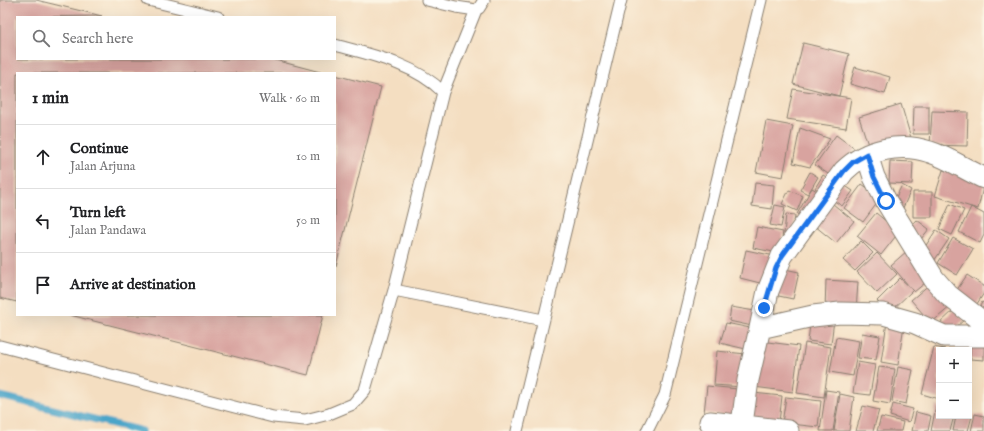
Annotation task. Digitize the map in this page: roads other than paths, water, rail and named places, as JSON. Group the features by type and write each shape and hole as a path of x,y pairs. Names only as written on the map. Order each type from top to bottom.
{"street":[{"path":"741,428 748,380 768,291 782,256 844,171 853,162 867,154 887,149 903,148 931,152 984,178"},
{"path":"867,154 874,177 886,201 934,279 948,295 984,323"},
{"path":"760,328 813,316 840,313 883,314 915,323 944,336 984,336"},
{"path":"710,422 741,428 788,431"}],"lane":[{"path":"148,0 214,16"},
{"path":"427,0 476,10"},
{"path":"0,346 273,417 305,420 329,414 353,404 365,390 394,290 444,92 476,10 484,0"},
{"path":"517,431 621,0"},
{"path":"648,431 665,395 761,0"},
{"path":"336,45 375,55 400,65 436,84 444,92"},
{"path":"394,290 543,320"}],"waterway":[{"path":"0,396 142,431"}]}
